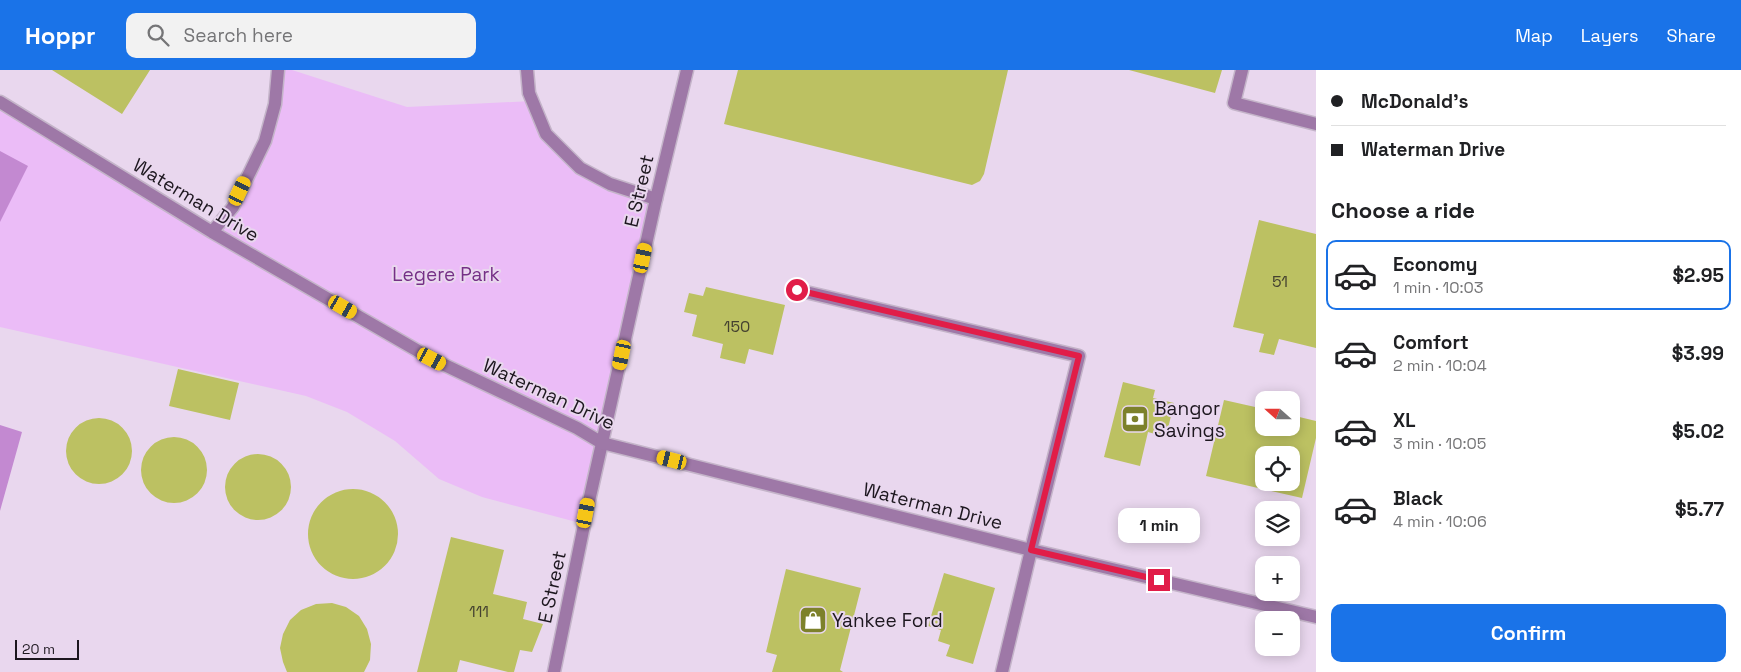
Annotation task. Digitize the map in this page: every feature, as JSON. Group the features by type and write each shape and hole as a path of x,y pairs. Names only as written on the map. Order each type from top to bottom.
{"street":[{"path":"212,232 233,206 266,141 275,104 278,70"},
{"path":"527,70 529,93 546,134 580,168 610,184 656,199"},
{"name":"E Street","path":"554,672 588,501 687,70"},
{"path":"1242,70 1234,103 1316,124"},
{"name":"Waterman Drive","path":"0,102 212,232 432,359 577,428 602,443 1031,550 1316,617"},
{"path":"797,290 1079,356 1002,672"}],"green space":[{"name":"Legere Park","path":"278,70 292,70 407,107 532,101 546,134 580,168 656,199 584,524 482,497 439,479 395,441 347,412 306,396 0,327 0,102 212,232 255,161"}],"shaded area":[{"path":"0,151 28,166 0,222"},
{"path":"0,425 22,432 0,511"}],"building":[{"path":"52,70 150,70 122,114"},
{"path":"738,70 1008,70 984,174 980,181 972,185 724,124"},
{"path":"1129,70 1222,70 1215,93"},
{"path":"1259,220 1316,234 1316,348 1279,339 1274,355 1259,352 1264,334 1233,327"},
{"path":"706,287 785,305 773,355 749,349 745,364 720,358 723,344 692,336 697,315 684,312 689,293 703,296"},
{"path":"178,369 239,383 230,420 169,406"},
{"path":"1123,382 1155,390 1153,398 1174,403 1166,437 1148,432 1140,466 1104,457"},
{"path":"1224,400 1255,407 1255,436 1300,436 1300,417 1316,421 1316,438 1302,498 1271,491 1300,491 1300,446 1255,446 1255,487 1206,476"},
{"path":"99,418 112,421 122,428 129,438 132,451 129,464 122,474 112,481 99,484 86,481 76,474 69,464 66,451 69,438 76,428 86,421"},
{"path":"174,437 187,440 197,447 204,457 207,470 204,483 197,493 187,500 174,503 161,500 151,493 144,483 141,470 144,457 151,447 161,440"},
{"path":"258,454 271,457 281,464 288,474 291,487 288,500 281,510 271,517 258,520 245,517 235,510 228,500 225,487 228,474 235,464 245,457"},
{"path":"353,489 370,492 385,502 395,517 398,534 395,551 385,566 370,576 353,579 336,576 321,566 311,551 308,534 311,517 321,502 336,492"},
{"path":"451,537 504,550 493,594 527,602 523,619 543,624 532,652 520,650 514,672 460,660 457,672 417,672"},
{"name":"Yankee Ford","path":"786,569 861,588 840,670 843,672 772,672 777,655 766,652"},
{"path":"944,573 995,588 973,664 946,656 950,645 938,641 941,630 928,626"},
{"path":"332,603 346,607 359,616 367,629 371,644 370,660 364,672 287,672 280,648 283,634 290,620 301,610 316,604"}],"place":[{"name":"Bangor Savings","path":"1135,419"},
{"name":"Yankee Ford","path":"813,620"}],"route":[{"path":"797,290 1079,356 1031,550 1159,580"}]}
